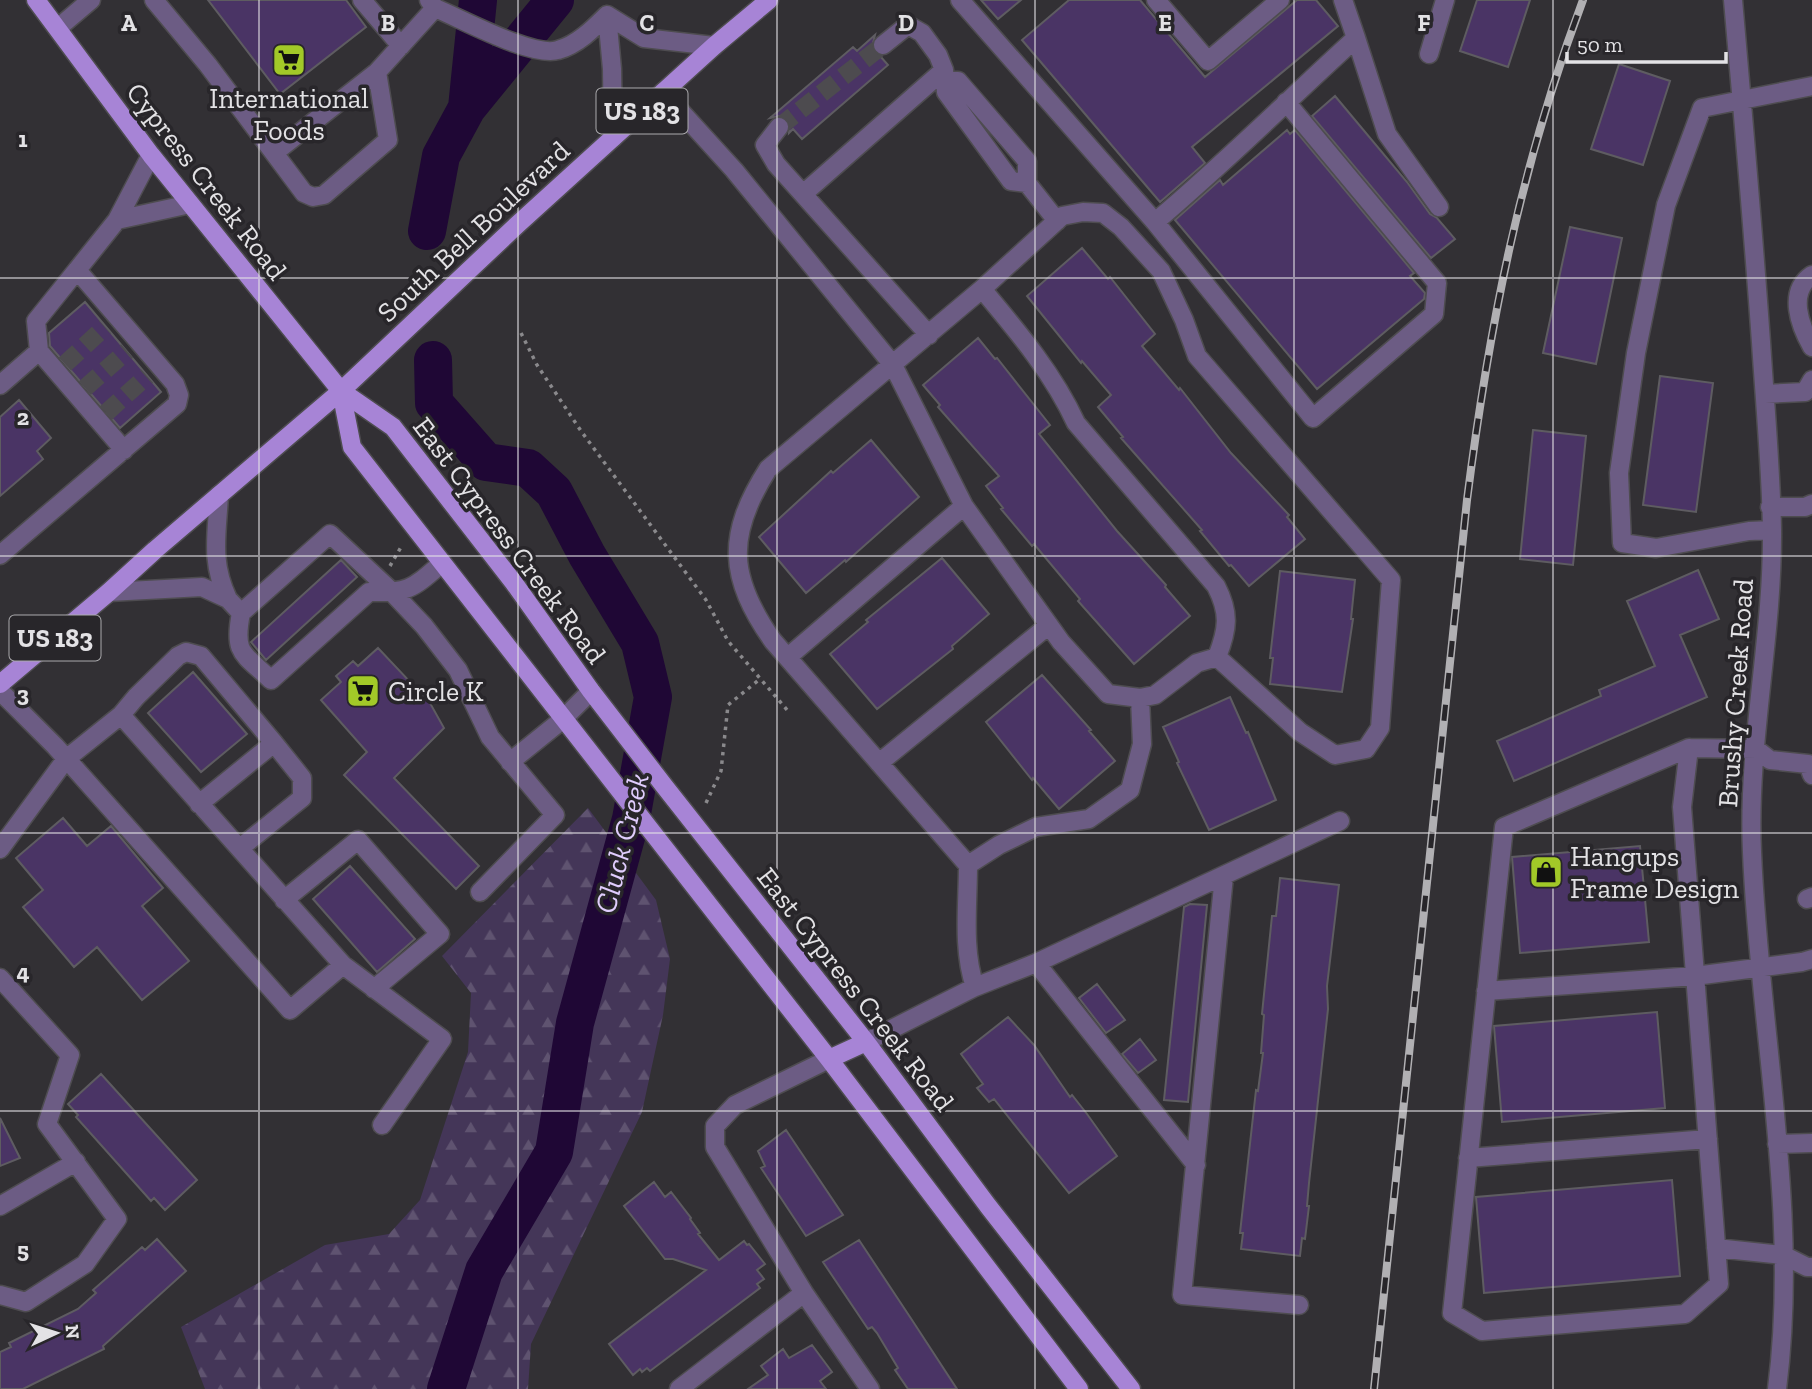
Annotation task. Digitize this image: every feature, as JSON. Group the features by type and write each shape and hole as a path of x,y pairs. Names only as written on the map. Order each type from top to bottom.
{"main road":[{"name":"Cypress Creek Road","path":"36,0 151,155 341,391"},
{"name":"South Bell Boulevard","path":"341,391 517,224 714,46 769,0"},
{"name":"US 183","path":"0,684 341,391"},
{"path":"341,391 352,447 562,720 829,1059 1079,1389"},
{"name":"East Cypress Creek Road","path":"341,391 393,427 514,583 591,691 866,1042 988,1206 1130,1389"},
{"path":"829,1059 866,1042"}],"street":[{"path":"58,28 91,0"},
{"path":"155,0 208,65 304,193 313,197 324,195 388,140 377,72"},
{"path":"362,0 401,46"},
{"path":"960,0 1155,222 1313,418 1434,314 1437,284 1286,102"},
{"path":"1156,0 1208,61 1280,0"},
{"path":"1343,0 1387,134 1439,207"},
{"path":"1429,54 1445,0"},
{"name":"Brushy Creek Road","path":"1733,0 1765,394 1772,530 1769,615 1752,790 1752,848 1777,1144 1783,1255 1777,1389"},
{"path":"274,153 377,72 433,4 544,52 566,47 589,32 607,15"},
{"path":"607,15 644,37 714,46"},
{"path":"607,15 612,69 613,138"},
{"path":"883,45 908,25 922,33 938,55 949,77 992,119 1027,161 1027,183 1057,221"},
{"path":"1155,222 1213,173 1356,38"},
{"path":"949,77 946,92 1011,181 1027,183"},
{"path":"803,194 949,77"},
{"path":"1772,530 1749,531 1656,548 1622,543 1619,473 1636,353 1666,205 1702,108 1812,86"},
{"path":"663,92 734,170 893,365 964,506 1049,625 1108,694 1140,698 1155,695 1197,663 1217,657"},
{"path":"779,127 765,145 776,164 929,335"},
{"path":"124,450 102,416 81,391 61,368 38,351 36,321 117,220 151,155"},
{"path":"117,220 190,204"},
{"path":"975,987 970,972 967,933 968,865 797,670 761,624 750,604 737,562 738,542 752,494 768,469 929,335 1062,216 1083,212 1103,213 1121,228 1161,271 1185,320 1197,356 1391,580 1380,728 1366,749 1335,755 1300,732 1217,657"},
{"path":"0,555 177,404 179,395 175,384 153,370 112,321 77,270"},
{"path":"1812,275 1799,289 1798,308 1802,329 1812,347"},
{"path":"982,289 1047,370 1076,423 1216,586 1224,601 1227,619 1225,637 1217,657"},
{"path":"0,385 38,351"},
{"path":"1765,394 1810,390"},
{"path":"219,495 215,552 218,576 228,599 241,613"},
{"path":"1770,507 1805,507 1812,504"},
{"path":"788,657 964,506"},
{"path":"442,563 410,590 392,592 369,592 271,680 242,653 236,639 241,613 330,534 392,592 425,626 458,670 490,737 555,815 480,892"},
{"path":"109,592 202,587 228,599"},
{"path":"879,763 1049,625"},
{"path":"0,849 66,759 121,715 177,656 186,652 201,656 302,778 302,798 240,848"},
{"path":"0,691 66,759 290,1010 343,965"},
{"path":"510,762 562,720 591,691"},
{"path":"968,865 999,845 1036,827 1089,819 1130,790 1142,744 1140,698"},
{"path":"121,715 343,965 442,1039 382,1125"},
{"path":"199,804 274,743"},
{"path":"1689,748 1682,807 1719,1284 1685,1314 1482,1331 1452,1313 1504,827 1689,748 1756,749 1770,760 1808,764 1812,775"},
{"path":"866,1042 975,987 1036,963 1340,821"},
{"path":"284,900 358,840 440,934 374,989"},
{"path":"1224,876 1182,1295 1299,1305"},
{"path":"1486,991 1695,976 1812,959"},
{"path":"1036,963 1196,1165"},
{"path":"0,978 71,1055 47,1124 117,1219 85,1265 26,1302 0,1295"},
{"path":"829,1059 735,1105 715,1126 715,1147 804,1293 870,1389"},
{"path":"1468,1158 1708,1139"},
{"path":"1777,1144 1812,1143"},
{"path":"0,1206 76,1162"},
{"path":"1716,1248 1783,1255 1812,1267"},
{"path":"679,1389 804,1293"}],"path":[{"path":"521,333 537,365 581,431 706,600 728,641 788,711"},
{"path":"389,568 401,547"},
{"path":"706,803 721,771 728,705 760,678"}],"green space":[{"path":"588,808 656,900 670,959 663,1015 642,1112 531,1344 528,1389 205,1389 181,1327 325,1245 389,1234 420,1200 468,1052 471,993 442,956"}],"building":[{"name":"International Foods","path":"208,0 346,0 366,27 280,94"},
{"path":"981,0 1021,0 998,19"},
{"path":"1069,0 1140,0 1205,77 1297,0 1316,0 1338,26 1192,147 1205,163 1160,202 1022,40"},
{"path":"1477,0 1530,0 1508,67 1460,51"},
{"path":"875,35 872,47 888,65 802,139 793,129 789,133 790,123 785,118 770,118 853,47 857,51"},
{"path":"1619,64 1670,81 1643,165 1591,149"},
{"path":"1335,96 1407,182 1430,214 1437,218 1455,239 1431,258 1312,116"},
{"path":"1287,130 1290,134 1295,130 1414,273 1410,276 1425,293 1424,299 1317,389 1175,220 1220,180 1223,185"},
{"path":"1570,227 1622,238 1596,364 1543,353"},
{"path":"1082,248 1108,279 1110,277 1155,334 1142,346 1179,390 1180,388 1231,453 1289,515 1287,517 1305,539 1249,586 1121,438 1123,437 1098,407 1111,395 1082,361 1081,363 1027,296"},
{"path":"85,302 161,392 120,428 50,346 49,333"},
{"path":"978,338 1050,425 1039,434 1190,616 1134,664 1078,601 1080,599 1034,544 1032,546 1001,509 1003,508 986,486 999,476 938,407 940,405 923,385"},
{"path":"1660,376 1713,383 1696,512 1643,505"},
{"path":"19,400 51,438 37,451 43,459 0,496 0,417"},
{"path":"1533,430 1586,436 1573,565 1520,559"},
{"path":"871,440 919,497 846,562 845,560 806,593 759,537 831,471 833,473"},
{"path":"942,558 989,614 952,646 953,649 877,709 830,654 868,622 866,620"},
{"path":"341,560 357,577 266,660 251,642"},
{"path":"1698,570 1719,619 1680,635 1707,697 1514,781 1497,741 1601,696 1599,690 1655,666 1627,601"},
{"path":"1280,571 1355,580 1353,619 1342,692 1270,684 1273,658 1270,658"},
{"path":"378,648 430,703 444,728 394,778 479,866 456,889 344,775 367,752 321,700 341,682 336,676 353,661 358,666"},
{"path":"193,672 247,734 201,772 148,713"},
{"path":"1042,675 1115,761 1059,809 986,722"},
{"path":"1230,697 1246,733 1248,732 1276,800 1209,830 1163,727"},
{"path":"63,818 87,846 111,826 163,888 142,906 189,961 142,1000 97,947 74,967 23,907 43,890 16,858"},
{"path":"1640,846 1649,942 1520,953 1512,857"},
{"path":"350,866 415,939 377,972 313,899"},
{"path":"1280,878 1339,885 1327,986 1328,1009 1309,1183 1309,1206 1300,1256 1241,1249 1243,1233 1240,1233 1256,1090 1258,1091 1263,1053 1262,1014 1272,916 1276,916"},
{"path":"1190,904 1207,905 1188,1102 1164,1100 1184,907"},
{"path":"1097,984 1125,1020 1106,1033 1079,998"},
{"path":"1657,1012 1665,1108 1502,1122 1494,1026"},
{"path":"1008,1017 1034,1045 1070,1097 1072,1095 1117,1156 1069,1193 994,1099 989,1102 977,1088 983,1084 961,1054"},
{"path":"1140,1039 1156,1060 1138,1073 1122,1054"},
{"path":"101,1074 197,1180 165,1210 154,1198 151,1201 76,1117 78,1115 68,1104"},
{"path":"0,1118 20,1158 0,1166"},
{"path":"786,1130 843,1215 806,1236 761,1168 765,1166 758,1151"},
{"path":"1672,1180 1680,1276 1484,1293 1476,1197"},
{"path":"654,1182 665,1197 671,1192 691,1218 700,1233 698,1234 719,1260 744,1241 749,1244 765,1264 757,1270 764,1279 757,1284 760,1288 650,1371 647,1368 642,1372 640,1369 633,1375 609,1344 706,1270 665,1259 624,1206"},
{"path":"157,1239 186,1271 103,1346 104,1349 23,1389 0,1389 0,1352 11,1347 9,1343 78,1309 96,1293 93,1290 142,1247 145,1250"},
{"path":"859,1240 957,1389 908,1389 895,1370 898,1368 877,1333 872,1327 868,1329 823,1262"},
{"path":"812,1345 832,1372 820,1381 826,1389 748,1389 768,1375 761,1366 783,1349 789,1358"}],"waterway":[{"path":"467,108 478,0"},
{"name":"Cluck Creek","path":"427,231 441,156 467,108 555,0"},
{"name":"Cluck Creek","path":"433,360 434,403 486,462 528,468 554,492 587,555 640,643 653,697 631,819 575,1023 554,1152 484,1271 446,1389"}],"tunnel":[{"path":"779,127 883,45"},
{"path":"65,364 105,327"},
{"path":"85,388 127,351"},
{"path":"106,413 147,376"}],"railway":[{"path":"1374,1389 1476,435 1497,309 1525,184 1561,61 1583,0"}],"place":[{"name":"International Foods","path":"289,60"},
{"name":"Circle K","path":"363,691"},
{"name":"Hangups Frame Design","path":"1546,872"}]}
